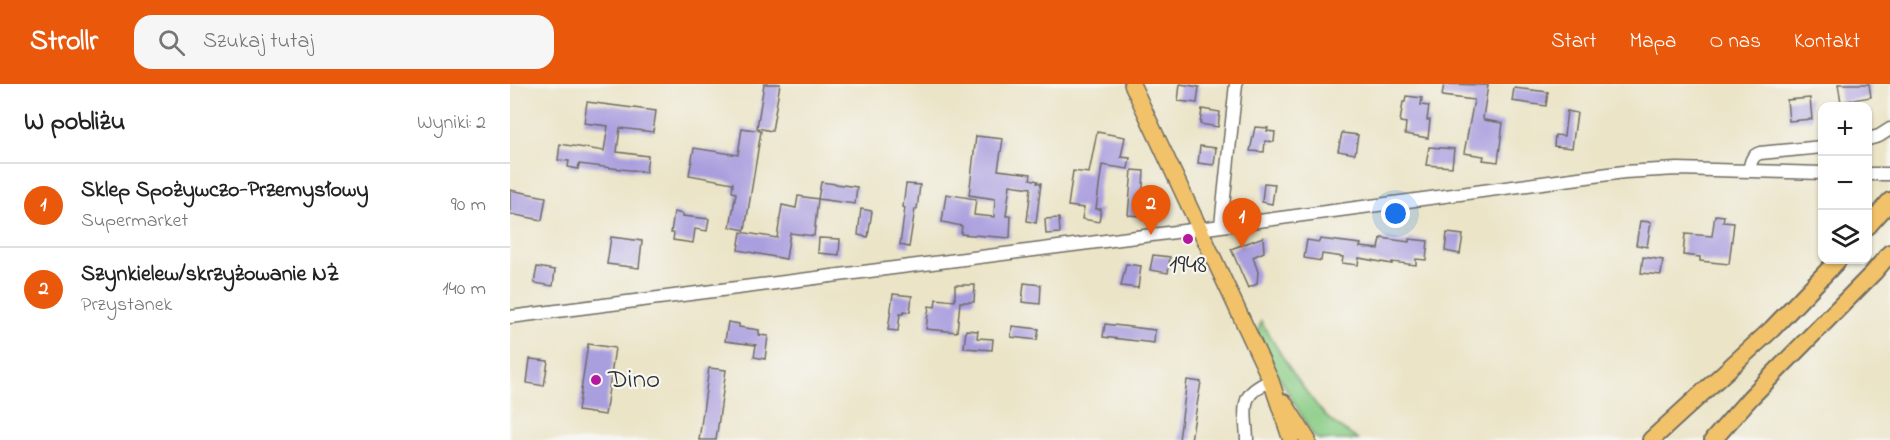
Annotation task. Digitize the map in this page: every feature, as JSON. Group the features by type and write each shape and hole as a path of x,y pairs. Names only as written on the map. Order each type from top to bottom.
{"highway":[{"path":"1872,221 1890,201"},
{"path":"1713,440 1750,398 1890,253"},
{"path":"1651,440 1772,329 1834,264"},
{"path":"1702,440 1750,398"}],"main road":[{"path":"1132,84 1272,384 1291,440"},
{"path":"1272,384 1308,440"}],"street":[{"path":"1221,225 1236,84"},
{"path":"1872,138 1890,129"},
{"path":"1749,171 1754,155 1818,147"},
{"path":"510,317 1632,171 1677,169 1818,173"},
{"path":"1872,174 1890,174"},
{"path":"1247,440 1246,402 1248,394 1257,387 1272,384"}],"green space":[{"path":"1261,321 1291,370 1325,415 1359,440 1320,440 1314,437 1257,334"}],"building":[{"path":"764,84 780,84 772,131 757,128"},
{"path":"1180,84 1199,87 1197,103 1178,101"},
{"path":"1444,84 1488,85 1483,118 1503,123 1498,162 1483,160 1484,156 1464,153 1474,100 1442,96"},
{"path":"1838,84 1869,84 1871,97 1841,102"},
{"path":"1514,88 1548,92 1546,106 1512,101"},
{"path":"1406,96 1422,98 1421,105 1429,106 1428,138 1405,134 1406,123 1400,122"},
{"path":"1810,98 1812,119 1789,121 1787,100"},
{"path":"587,102 656,111 653,132 620,128 617,152 648,156 646,172 579,164 578,169 568,167 569,161 558,160 560,144 604,151 608,126 584,123"},
{"path":"1202,109 1220,112 1218,127 1200,124"},
{"path":"1567,111 1577,113 1572,148 1554,146 1555,135 1564,136"},
{"path":"1255,127 1268,128 1267,131 1275,132 1274,142 1265,141 1264,152 1250,151"},
{"path":"742,128 761,131 745,230 730,227 736,193 732,192 733,183 689,175 694,148 738,155"},
{"path":"1097,132 1125,137 1121,157 1130,158 1128,169 1102,165 1096,209 1101,209 1099,222 1082,219 1084,208 1068,206 1073,171 1089,173"},
{"path":"1342,133 1358,135 1355,154 1338,151"},
{"path":"976,136 1003,139 998,170 1031,174 1030,179 1041,183 1036,223 1027,221 1031,188 1010,185 1006,216 1011,216 1010,238 961,234 962,226 942,222 946,194 976,199 974,215 994,217 995,199 969,195"},
{"path":"1200,146 1216,148 1214,165 1198,163"},
{"path":"1429,147 1454,149 1452,167 1426,165"},
{"path":"1132,170 1144,171 1141,216 1128,215"},
{"path":"821,182 857,187 855,204 818,199"},
{"path":"1264,183 1275,184 1272,204 1262,202"},
{"path":"906,184 920,185 909,247 900,245"},
{"path":"510,190 546,197 542,220 510,214"},
{"path":"798,196 818,199 814,236 790,233 786,259 738,250 741,232 777,238 782,205 796,208"},
{"path":"861,209 872,211 868,237 858,235"},
{"path":"674,212 683,214 683,216 709,219 707,231 695,229 693,243 673,240 674,233 671,233"},
{"path":"1715,215 1724,216 1723,222 1734,223 1729,264 1700,261 1700,257 1683,255 1685,234 1712,236"},
{"path":"1059,218 1060,233 1046,234 1045,219"},
{"path":"1640,221 1651,222 1647,247 1636,245"},
{"path":"1447,233 1463,235 1460,254 1445,251"},
{"path":"611,237 642,241 639,268 607,264"},
{"path":"1263,237 1264,252 1253,257 1258,272 1257,284 1248,288 1231,249"},
{"path":"819,238 840,239 839,255 818,253"},
{"path":"1381,238 1409,242 1409,239 1428,241 1426,260 1416,259 1416,265 1392,262 1392,264 1359,258 1358,265 1342,263 1343,257 1322,254 1321,261 1304,258 1307,240 1319,242 1320,239 1361,244 1360,247 1379,249"},
{"path":"1153,255 1170,257 1168,273 1150,270"},
{"path":"1643,257 1663,260 1661,275 1641,273"},
{"path":"1126,264 1141,266 1138,288 1121,286"},
{"path":"537,267 555,270 553,286 534,283"},
{"path":"1024,283 1041,285 1040,304 1022,302"},
{"path":"955,285 975,285 974,302 960,302 957,332 926,329 929,306 935,307 936,299 955,301"},
{"path":"893,294 912,296 910,312 904,311 900,314 898,331 888,330"},
{"path":"728,322 739,324 739,327 759,330 759,335 768,336 765,359 754,357 756,345 725,341"},
{"path":"1105,324 1155,330 1154,343 1103,337"},
{"path":"1012,326 1039,329 1037,340 1011,337"},
{"path":"966,330 978,331 977,338 993,339 992,350 964,348"},
{"name":"Dino","path":"588,344 615,348 605,415 578,411"},
{"path":"530,359 548,361 544,386 527,383"},
{"path":"709,368 726,370 716,440 699,440"},
{"path":"1187,380 1201,382 1191,440 1179,440"}],"place":[{"name":"Szynkielew/skrzyżowanie NŻ","path":"1151,235"},
{"name":"1948","path":"1188,239"},
{"name":"Sklep Spożywczo-Przemysłowy","path":"1242,248"},
{"name":"Dino","path":"596,380"}]}
